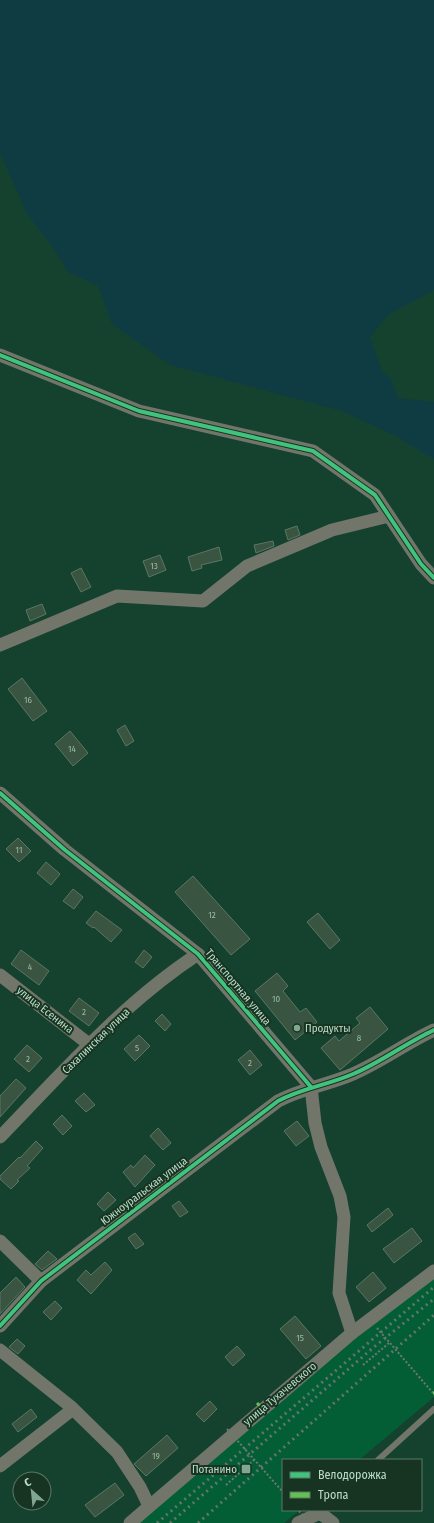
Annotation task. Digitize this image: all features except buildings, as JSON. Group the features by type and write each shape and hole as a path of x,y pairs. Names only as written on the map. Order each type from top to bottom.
{"street":[{"path":"0,355 138,411 313,451 375,495 421,564 434,578"},
{"path":"0,645 117,596 203,600 247,566 332,530 389,516"},
{"name":"Транспортная улица","path":"0,792 65,850 198,954 311,1087"},
{"name":"Сахалинская улица","path":"0,1137 90,1045 171,972 198,954"},
{"name":"улица Есенина","path":"0,975 90,1045"},
{"path":"352,1333 339,1293 344,1217 340,1196 321,1147 315,1124 311,1087 333,1082 354,1074 434,1030"},
{"name":"Южноуральская улица","path":"0,1326 41,1281 278,1101 296,1092 311,1087"},
{"path":"0,1241 41,1281"},
{"name":"улица Тухачевского","path":"130,1523 352,1333 434,1271"},
{"path":"0,1350 73,1409 117,1452 140,1487 149,1506"},
{"path":"0,1466 73,1409"},
{"path":"298,1517 321,1512 333,1523"}],"lane":[{"path":"379,1459 434,1410"}],"path":[{"path":"369,1320 433,1393"},
{"path":"363,1365 389,1343"},
{"path":"227,1429 282,1491"},
{"path":"226,1485 254,1460"},
{"path":"298,1517 310,1523"}],"shaded area":[{"path":"434,1274 434,1397 360,1459 282,1459 282,1511 299,1511 284,1523 137,1523 307,1378"}],"water":[{"path":"0,0 434,0 434,290 388,315 370,337 382,371 391,378 398,398 434,402 434,459 394,435 342,411 170,365 112,324 98,286 68,272 54,249 27,214 0,153"}],"railway":[{"path":"157,1523 434,1287"},
{"path":"170,1523 374,1347 434,1299"},
{"path":"198,1523 434,1315"}],"marked path":[{"path":"257,1403 263,1409"}],"cycle path":[{"path":"0,355 139,411 313,451 375,495 421,564 434,578"},
{"path":"0,793 65,850 198,954 311,1087"},
{"path":"0,1326 41,1281 278,1101 296,1093 353,1074 374,1064 434,1030"}],"place":[{"name":"Продукты","path":"297,1028"},
{"name":"Потанино","path":"246,1469"}]}
